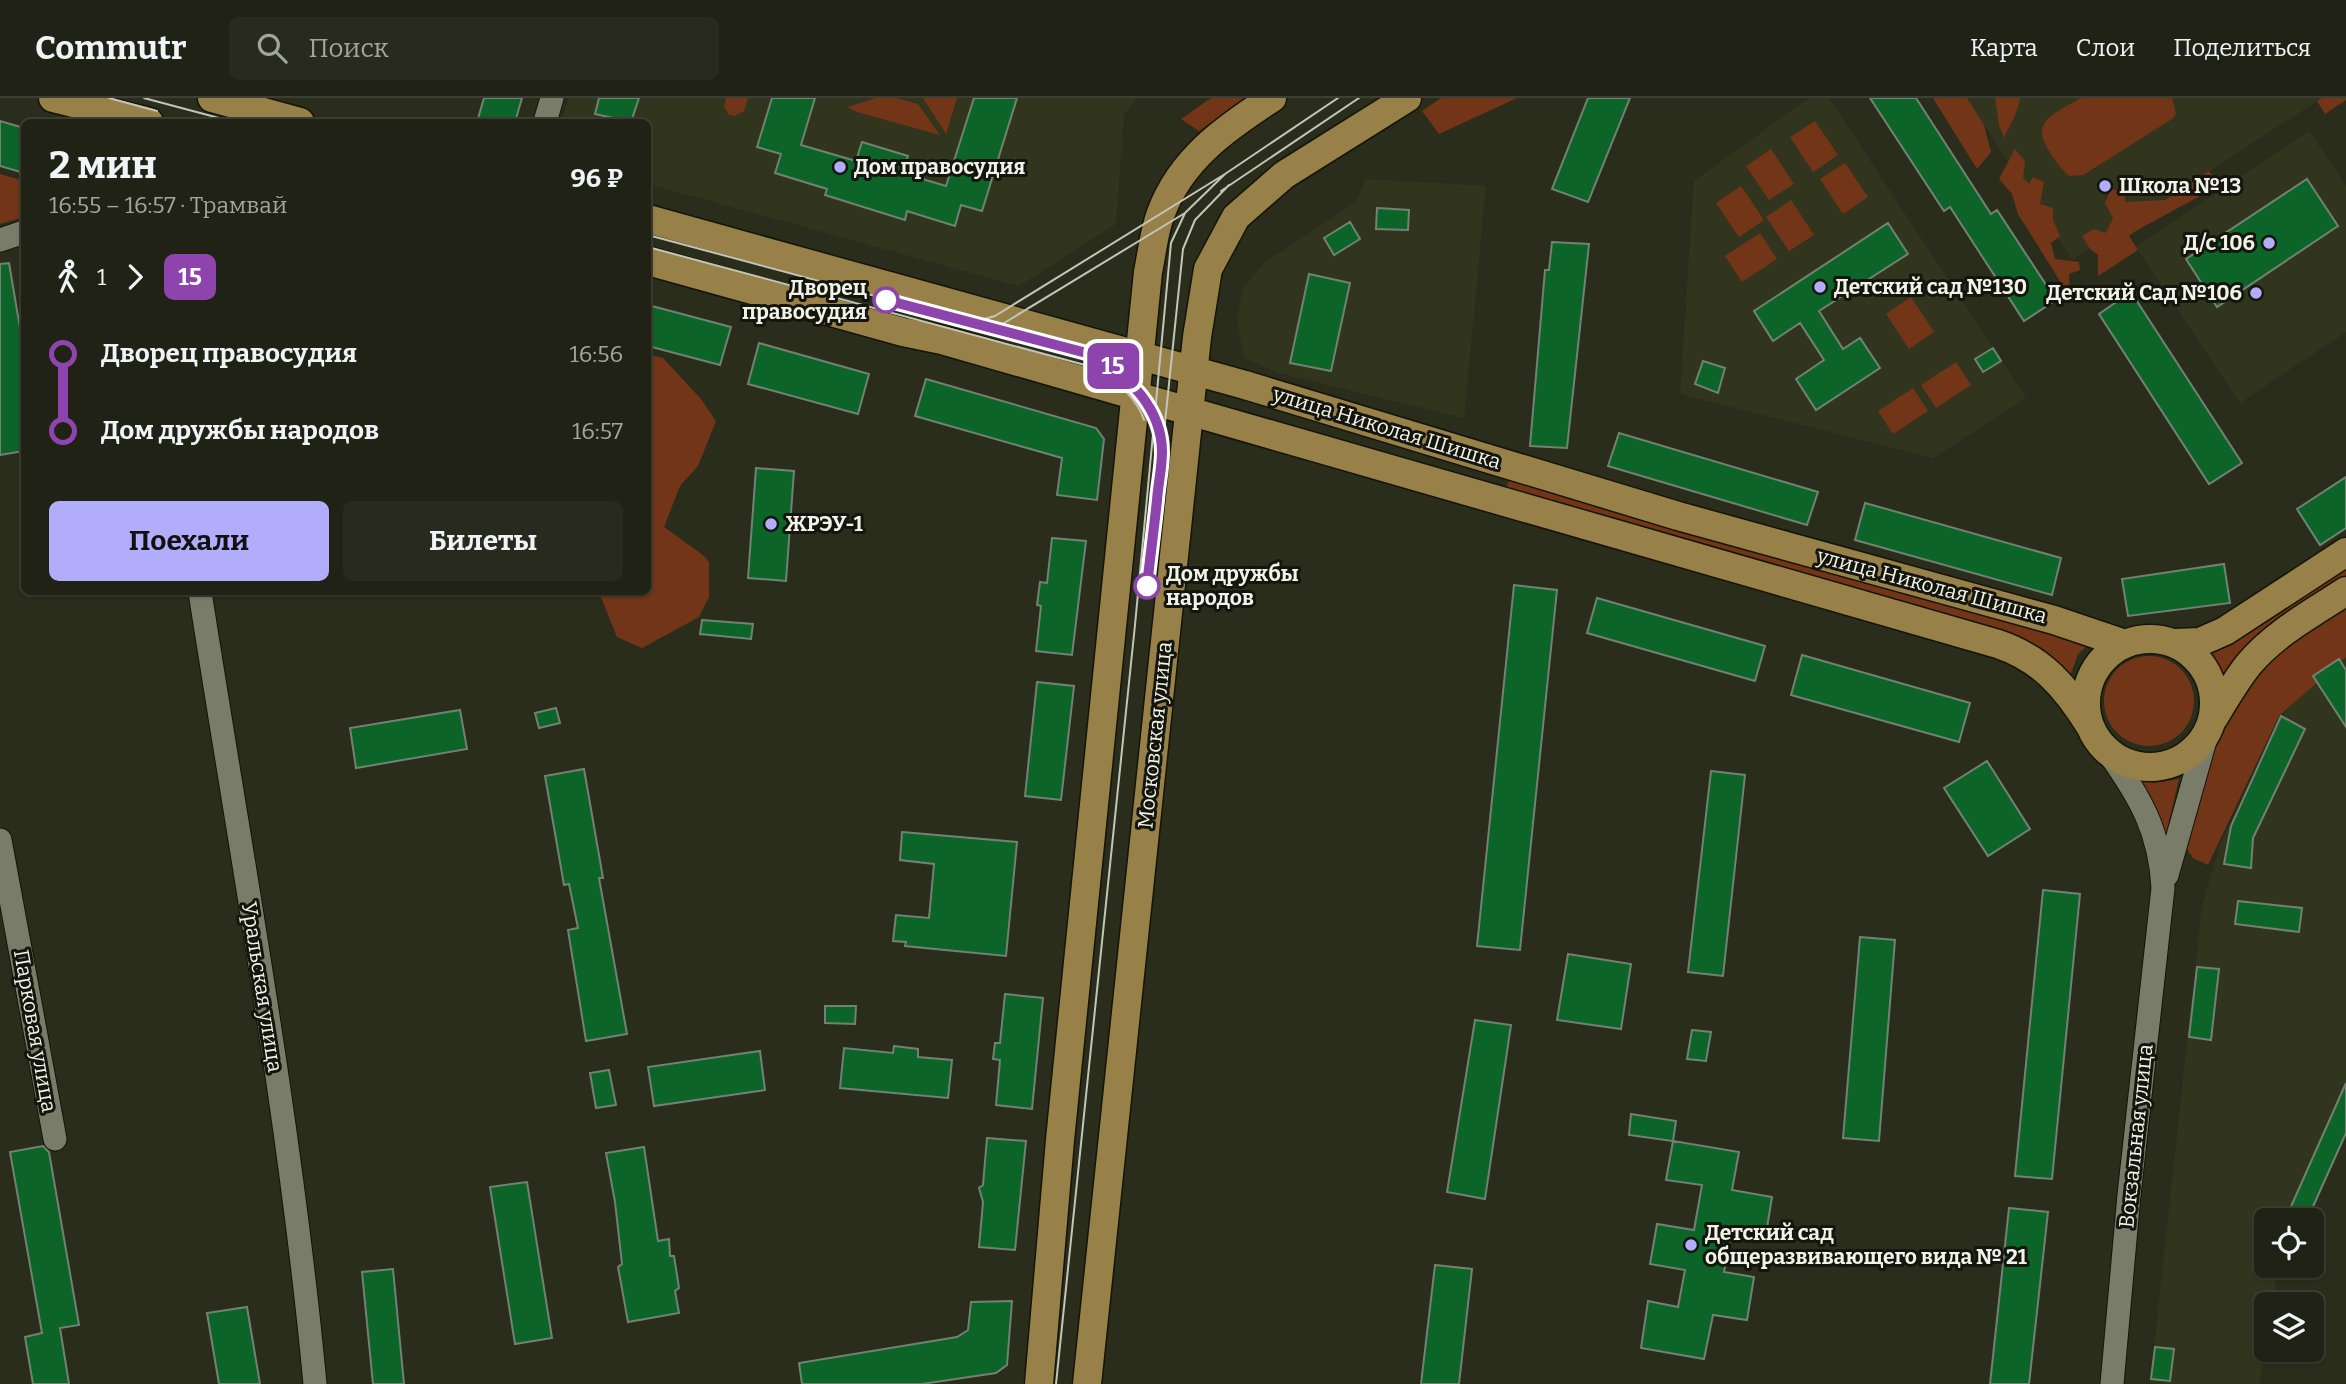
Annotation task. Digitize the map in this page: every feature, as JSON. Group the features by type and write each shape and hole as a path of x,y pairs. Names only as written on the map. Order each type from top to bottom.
{"main road":[{"path":"53,98 130,115"},
{"path":"212,98 289,119"},
{"path":"1039,1384 1060,1140 1148,272 1161,214 1179,177 1229,126 1272,98"},
{"name":"Московская улица","path":"1087,1384 1199,317 1208,269 1236,217 1284,176 1407,98"},
{"name":"улица Николая Шишка","path":"651,220 1194,370 1678,516 2054,620 2125,643"},
{"name":"улица Николая Шишка","path":"651,262 1189,410 2018,650 2051,673 2078,706 2090,726"},
{"path":"2174,643 2190,652 2203,666 2212,682 2215,700 2209,728 2194,751 2178,762 2160,767 2141,767 2123,762 2097,740 2090,726 2086,706 2088,687 2096,668 2110,653 2125,643 2147,639 2174,643 2200,642 2225,631 2346,552"},
{"name":"Вокзальная улица","path":"2209,728 2248,665 2288,630 2346,591"}],"street":[{"path":"546,119 552,98"},
{"path":"0,240 21,233"},
{"name":"Уральская улица","path":"200,595 286,1136 303,1259 314,1384"},
{"name":"Вокзальная улица","path":"2162,888 2209,728"},
{"name":"Вокзальная улица","path":"2108,752 2135,792 2149,819 2162,864 2162,888 2112,1384"},
{"name":"Парковая улица","path":"0,840 55,1139"}],"shaded area":[{"path":"569,98 1137,98 1124,115 1116,224 1019,286 651,185 651,119 563,119"},
{"path":"726,98 748,98 744,111 735,116 729,115 724,107"},
{"path":"876,98 896,98 918,104 940,135 857,112 848,107"},
{"path":"923,98 957,98 946,134"},
{"path":"1211,98 1246,98 1199,131 1181,119"},
{"path":"1441,98 1517,98 1439,134 1422,111"},
{"name":"Детский сад №130","path":"1809,98 1829,98 2026,398 1933,458 1680,394 1694,181"},
{"path":"1933,98 1967,98 1984,125 1991,152 1977,169"},
{"name":"Школа №13","path":"1967,98 2322,98 2072,260"},
{"path":"1995,98 2020,98 2016,114 2004,138 1999,125"},
{"path":"2081,98 2172,98 2176,114 2083,175 2069,176 2048,149 2042,131 2056,112"},
{"path":"2322,98 2346,100 2325,114 2317,101"},
{"path":"1815,121 1838,155 1813,172 1790,137"},
{"name":"Детский Сад №106","path":"2309,131 2346,186 2346,332 2240,403 2136,247"},
{"path":"1771,149 1794,184 1769,200 1746,166"},
{"path":"2015,149 2025,161 2023,178 2029,184 2033,177 2044,182 2040,204 2053,208 2053,220 2060,236 2051,243 2055,259 2079,262 2080,270 2069,274 2069,293 2061,302 2063,286 2018,214 2012,194 1999,179"},
{"path":"1845,163 1868,197 1843,214 1820,179"},
{"path":"2209,171 2220,185 2134,232 2129,236 2138,250 2098,276 2098,255 2090,249 2082,236 2094,229 2106,233 2113,218 2105,203 2111,189 2125,192 2125,202 2165,200"},
{"path":"0,174 21,180 21,218 0,224"},
{"path":"1365,179 1486,186 1464,418 1278,373 1245,358 1237,326 1242,289 1263,264 1356,202"},
{"path":"1741,186 1764,220 1739,237 1716,203"},
{"path":"1791,200 1814,235 1789,251 1766,217"},
{"path":"1760,233 1777,259 1742,282 1725,256"},
{"path":"1911,297 1934,332 1909,349 1886,314"},
{"path":"651,356 663,358 701,399 716,421 698,466 680,486 664,527 709,562 709,597 699,617 642,648 617,637 600,595 651,595"},
{"path":"1956,362 1971,385 1936,408 1921,385"},
{"path":"1913,388 1928,411 1893,434 1878,411"},
{"path":"1510,475 2013,613 2088,645 2078,654 2069,679 2042,648 2018,637 1505,495"},
{"path":"2346,559 2346,584 2220,687 2214,669 2202,652"},
{"path":"2346,603 2346,657 2279,716 2208,865 2193,858 2186,848 2203,780 2218,734 2239,693 2263,663"},
{"path":"2346,654 2346,1127 2309,1208 2254,1208 2254,1278 2276,1278 2274,1292 2254,1292 2254,1362 2262,1362 2259,1384 2150,1384 2202,906 2220,845 2284,714 2313,676"},
{"path":"2149,656 2166,660 2181,669 2190,684 2194,701 2190,718 2181,733 2166,742 2149,746 2132,742 2117,733 2108,718 2104,701 2108,684 2117,669 2132,660"},
{"path":"2138,778 2154,783 2179,779 2166,834"}],"building":[{"path":"484,98 522,98 516,119 478,119"},
{"path":"599,98 639,98 632,119 595,114"},
{"name":"Дом правосудия","path":"772,98 815,98 801,145 856,161 862,142 908,156 902,173 946,186 974,98 1017,98 982,211 961,205 955,226 907,211 905,220 825,195 827,189 775,173 781,154 757,147"},
{"path":"1588,98 1630,98 1588,202 1552,189"},
{"path":"1870,98 1916,98 1991,214 1997,210 2056,300 2024,321 1950,207 1944,211"},
{"path":"0,121 21,127 21,172 0,166"},
{"name":"Детский Сад №106","path":"2307,179 2338,226 2217,307 2186,259"},
{"path":"1377,208 1409,210 1408,230 1376,229"},
{"path":"1350,222 1360,239 1334,255 1324,238"},
{"path":"1888,223 1908,254 1819,311 1843,349 1860,338 1880,368 1816,410 1796,379 1824,360 1800,323 1773,341 1754,311"},
{"path":"1552,242 1589,244 1567,448 1530,446 1545,270 1549,270"},
{"path":"9,263 21,334 21,452 0,455 0,264"},
{"path":"1309,274 1350,283 1331,371 1290,363"},
{"path":"2131,292 2242,463 2209,484 2099,314"},
{"path":"651,306 731,327 720,365 651,347"},
{"path":"759,343 869,374 858,414 748,384"},
{"path":"1993,348 2001,361 1983,372 1975,359"},
{"path":"1703,361 1725,368 1718,393 1695,384"},
{"path":"926,379 1096,428 1104,439 1097,500 1057,495 1062,458 915,416"},
{"path":"1619,433 1818,492 1807,525 1608,466"},
{"name":"ЖРЭУ-1","path":"756,468 794,471 786,581 748,578"},
{"path":"2346,477 2346,528 2320,545 2297,509"},
{"path":"1865,503 2061,558 2052,595 1855,540"},
{"path":"1052,538 1086,541 1072,655 1036,651 1041,606 1037,605 1040,582 1047,583"},
{"path":"2224,564 2230,603 2128,616 2122,579"},
{"path":"1514,585 1557,590 1520,950 1477,946"},
{"path":"1597,598 1765,646 1755,681 1587,633"},
{"path":"702,620 753,624 751,639 700,634"},
{"path":"1802,655 1970,703 1959,742 1791,695"},
{"path":"2339,659 2346,670 2346,727 2313,676"},
{"path":"1037,682 1074,686 1061,800 1025,796"},
{"path":"556,708 560,723 539,728 535,713"},
{"path":"460,710 467,749 356,768 350,728"},
{"path":"2281,716 2305,729 2253,838 2251,868 2224,864 2231,826"},
{"path":"1987,761 2030,829 1988,856 1944,788"},
{"path":"584,769 603,878 599,878 627,1034 586,1041 568,930 578,928 569,884 564,885 545,776"},
{"path":"1711,771 1745,775 1723,976 1688,972"},
{"path":"902,832 1017,842 1006,956 905,946 906,942 893,941 896,915 929,918 934,864 900,860"},
{"path":"2043,890 2080,894 2052,1179 2015,1176"},
{"path":"2238,901 2302,908 2299,932 2235,924"},
{"path":"1860,937 1895,940 1879,1141 1843,1138"},
{"path":"1568,954 1631,964 1621,1029 1557,1020"},
{"path":"2197,967 2219,969 2211,1040 2189,1037"},
{"path":"1005,994 1043,998 1032,1109 996,1105 1000,1060 993,1059 995,1043 1000,1043"},
{"path":"825,1006 856,1006 855,1024 825,1023"},
{"path":"1475,1020 1511,1025 1485,1199 1447,1192"},
{"path":"1692,1030 1711,1032 1706,1061 1687,1059"},
{"path":"894,1046 918,1049 918,1057 952,1060 948,1098 840,1088 844,1048 893,1053"},
{"path":"760,1051 765,1090 654,1106 648,1067"},
{"path":"609,1070 616,1105 596,1108 590,1073"},
{"path":"2346,1083 2346,1133 2312,1208 2290,1208"},
{"path":"1631,1114 1676,1121 1673,1141 1629,1135"},
{"path":"987,1138 1026,1141 1015,1250 979,1247 983,1202 979,1188 983,1185"},
{"path":"1673,1141 1739,1152 1732,1190 1772,1197 1765,1240 1731,1234 1724,1272 1754,1277 1747,1320 1713,1315 1704,1359 1641,1348 1648,1301 1678,1307 1685,1270 1650,1264 1657,1224 1694,1230 1702,1185 1666,1180"},
{"path":"43,1146 49,1152 79,1325 60,1328 69,1384 33,1384 25,1337 42,1333 10,1152"},
{"path":"644,1147 658,1241 669,1239 670,1256 674,1256 679,1288 675,1291 679,1313 628,1322 618,1267 622,1264 606,1153"},
{"path":"527,1182 552,1338 515,1344 490,1187"},
{"path":"2009,1208 2048,1212 2029,1384 1990,1384"},
{"path":"1435,1265 1472,1269 1459,1384 1421,1384"},
{"path":"393,1269 404,1384 373,1384 362,1272"},
{"path":"1012,1301 1007,1365 996,1373 922,1384 802,1384 799,1363 957,1337 968,1330 971,1302"},
{"path":"247,1307 260,1384 219,1384 207,1313"},
{"path":"2155,1347 2174,1349 2170,1381 2151,1379"}],"tram line":[{"path":"109,98 157,111"},
{"path":"144,98 223,119"},
{"path":"970,323 995,316 1225,174 1338,98"},
{"path":"1221,191 1359,98"},
{"path":"1056,1384 1135,625 1171,243 1185,213 1225,174"},
{"path":"1153,538 1183,249 1195,220 1229,185"},
{"path":"991,331 1185,213"},
{"path":"651,236 1094,355 1129,381 1154,416"},
{"path":"651,248 1096,368 1124,390 1136,404 1144,420"},
{"name":"15","path":"886,300 1094,355 1127,378 1154,415 1162,450 1147,586"}],"place":[{"name":"Дом правосудия","path":"840,167"},
{"name":"Школа №13","path":"2105,186"},
{"name":"Д/с 106","path":"2269,243"},
{"name":"Детский сад №130","path":"1820,287"},
{"name":"Детский Сад №106","path":"2256,293"},
{"name":"Дворец правосудия","path":"886,300"},
{"name":"ЖРЭУ-1","path":"771,524"},
{"name":"Дом дружбы народов","path":"1147,586"},
{"name":"Детский сад общеразвивающего вида № 21","path":"1691,1245"}]}
